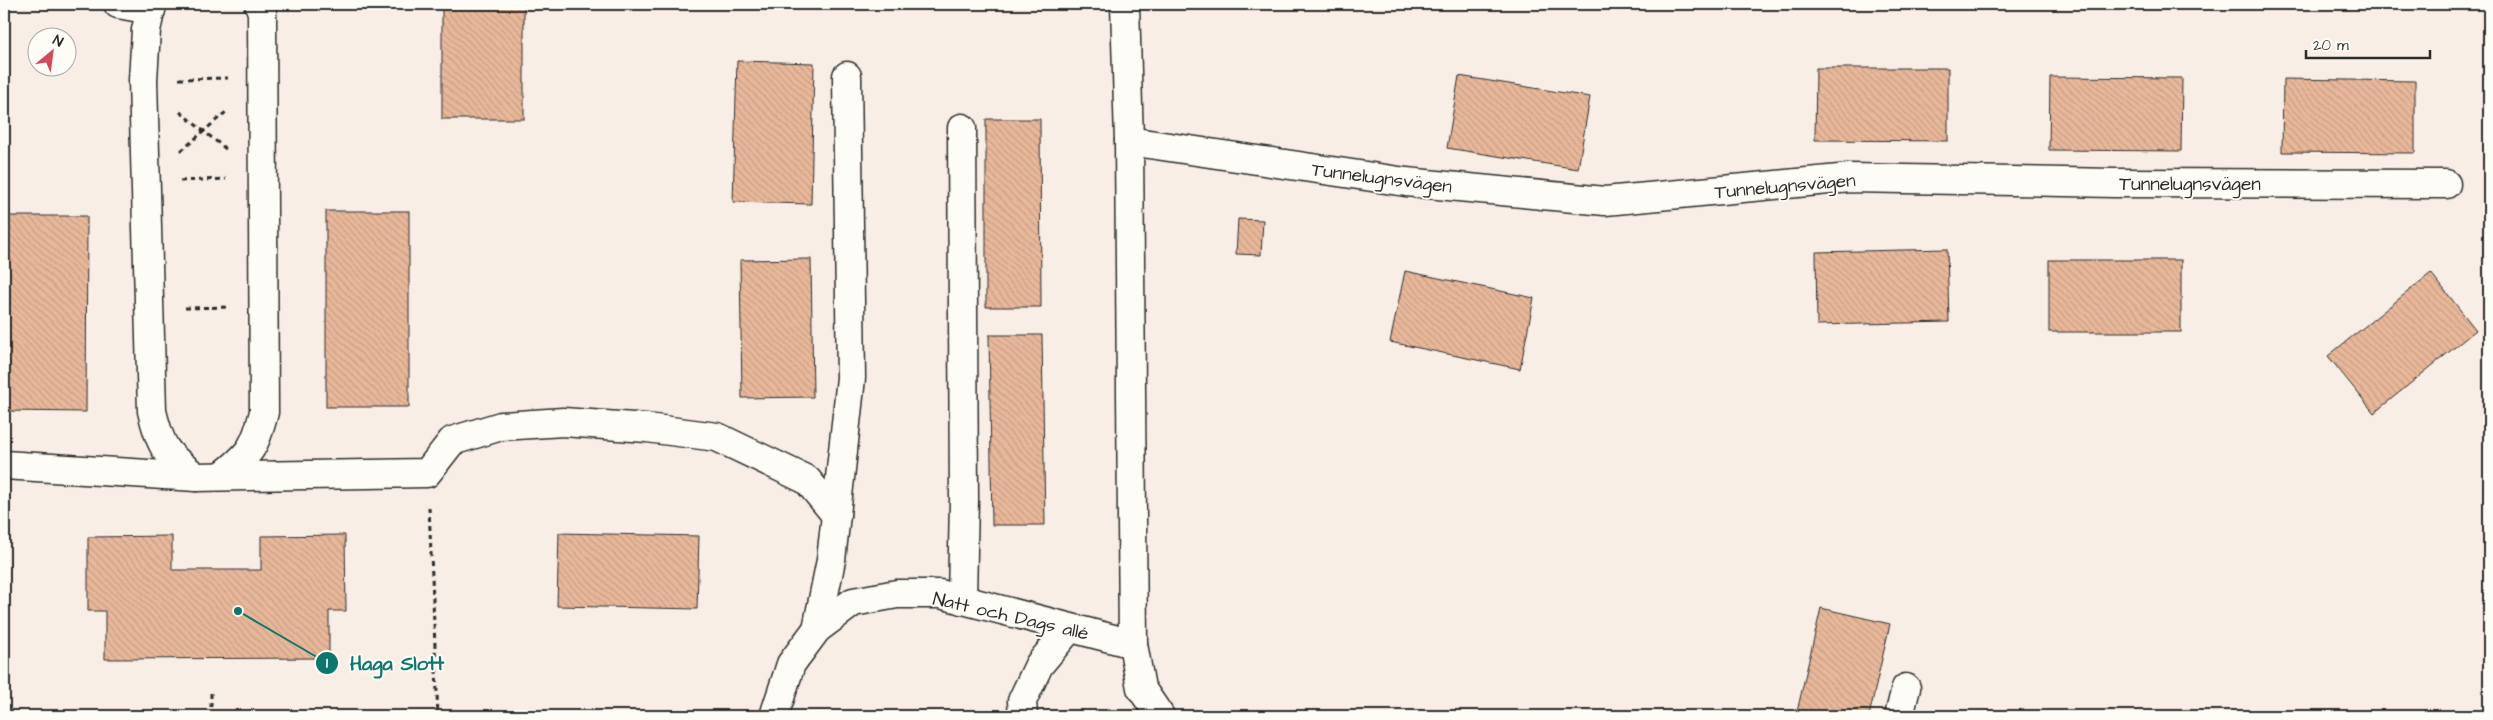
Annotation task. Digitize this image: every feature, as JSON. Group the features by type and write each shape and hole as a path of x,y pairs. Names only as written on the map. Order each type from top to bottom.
{"street":[{"path":"118,4 152,7 146,30 143,80 152,411 158,438 171,458 209,477"},
{"path":"209,477 246,457 258,439 264,412 264,78 262,12 259,4"},
{"path":"1125,4 1129,141 1132,644 1141,688 1160,716"},
{"path":"817,629 831,560 851,378 846,76"},
{"path":"962,128 964,489 962,600"},
{"name":"Tunnelugnsvägen","path":"1129,141 1406,182 1605,201 1850,178 2114,183 2446,184"},
{"path":"4,465 209,477 427,473 452,441 502,426 563,422 647,428 717,437 807,480 836,515"},
{"name":"Natt och Dags allé","path":"774,716 791,664 817,629 853,602 897,594 940,594 1132,644"},
{"path":"1023,716 1022,701 1039,664 1069,629"},
{"path":"1900,716 1906,688"}],"path":[{"path":"143,80 264,78"},
{"path":"147,182 264,78"},
{"path":"143,80 203,132 263,178"},
{"path":"147,182 263,178"},
{"path":"150,309 263,306"},
{"path":"427,473 438,716"},
{"path":"211,690 211,716"}],"building":[{"path":"442,4 524,4 524,119 442,119"},
{"path":"737,61 814,63 811,204 733,202"},
{"path":"1816,68 1948,68 1948,141 1815,140"},
{"path":"1459,76 1590,97 1578,169 1447,148"},
{"path":"2050,77 2182,78 2181,151 2049,150"},
{"path":"2283,79 2415,81 2415,153 2282,152"},
{"path":"986,119 1040,119 1041,307 986,307"},
{"path":"326,211 409,211 409,407 326,407"},
{"path":"6,216 87,216 86,412 5,411"},
{"path":"1238,219 1263,220 1261,255 1236,254"},
{"path":"1947,249 1949,322 1817,325 1816,252"},
{"path":"811,259 813,397 742,398 740,260"},
{"path":"2049,260 2181,260 2181,332 2049,332"},
{"path":"1405,271 1534,298 1520,369 1390,342"},
{"path":"2431,273 2476,330 2374,413 2328,356"},
{"path":"989,335 1042,335 1045,525 992,525"},
{"path":"559,533 699,536 697,609 557,606"},
{"path":"345,535 346,611 329,611 329,658 105,659 105,611 88,611 88,537 172,536 172,570 261,570 261,536"},
{"path":"1821,608 1890,624 1869,716 1796,716"}],"place":[{"name":"Haga Slott","path":"238,611"}]}
